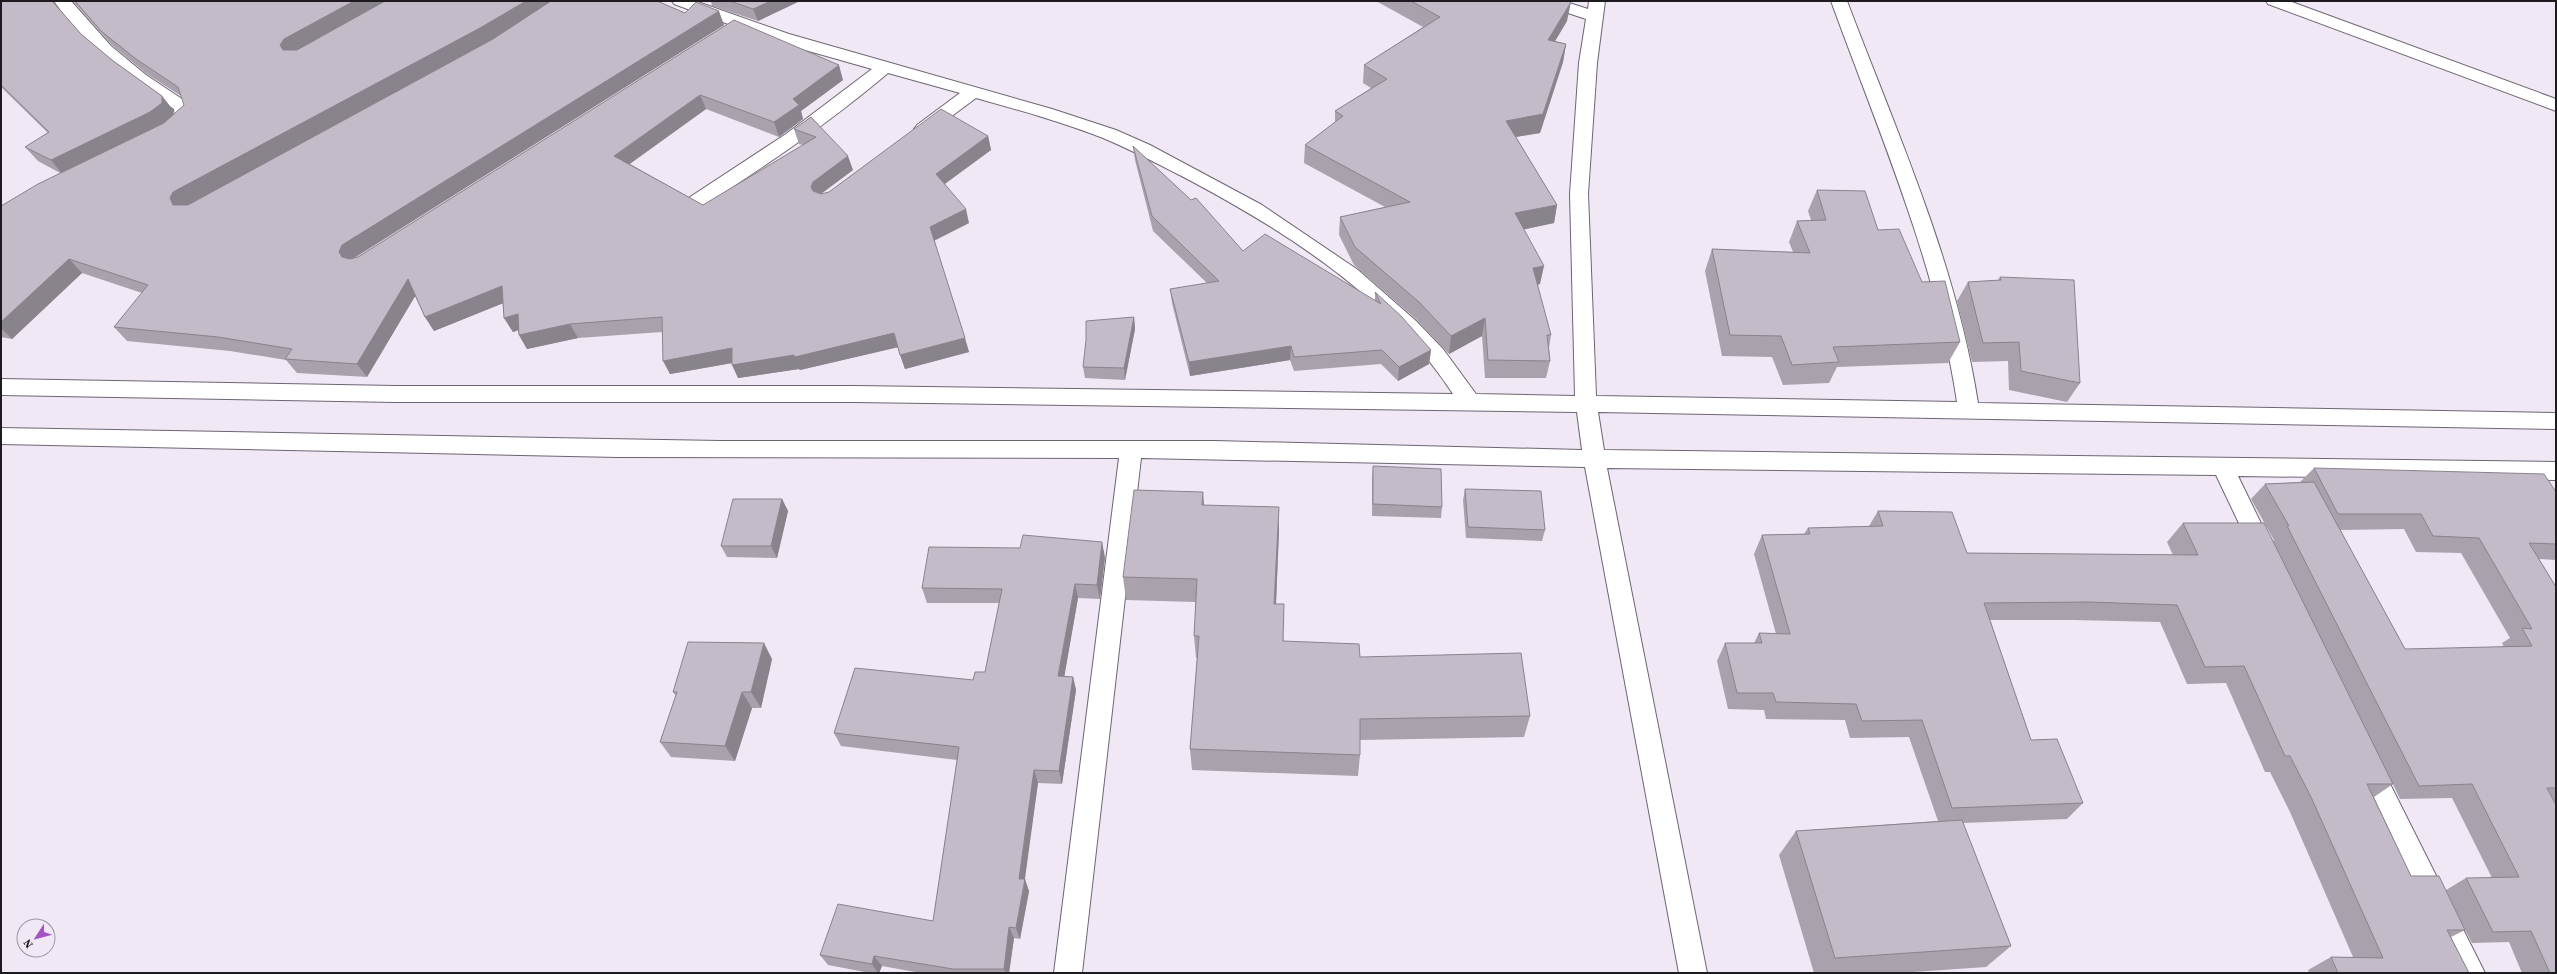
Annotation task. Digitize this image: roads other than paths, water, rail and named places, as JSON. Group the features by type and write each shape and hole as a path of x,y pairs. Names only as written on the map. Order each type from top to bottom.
{"street":[{"path":"62,1 105,50 140,79 182,107 184,120 155,138"},
{"path":"680,1 731,29 886,66 1099,130 1192,174 1283,224 1346,269 1394,311 1438,356 1470,402"},
{"path":"1547,1 1596,9 1588,63 1579,194 1587,408 1594,453 1693,973"},
{"path":"1839,1 1878,107 1906,174 1964,364 1969,411"},
{"path":"2274,1 2556,105"},
{"path":"694,203 765,158 835,110 886,66"},
{"path":"909,139 973,92"},
{"path":"3,389 394,394 846,394 1470,402 1587,408 2554,415"},
{"path":"1,436 820,450 1131,449 1594,453 2223,466 2556,470"},
{"path":"1068,973 1131,449"},
{"path":"2223,466 2275,573"},
{"path":"2358,744 2471,973"}]}
